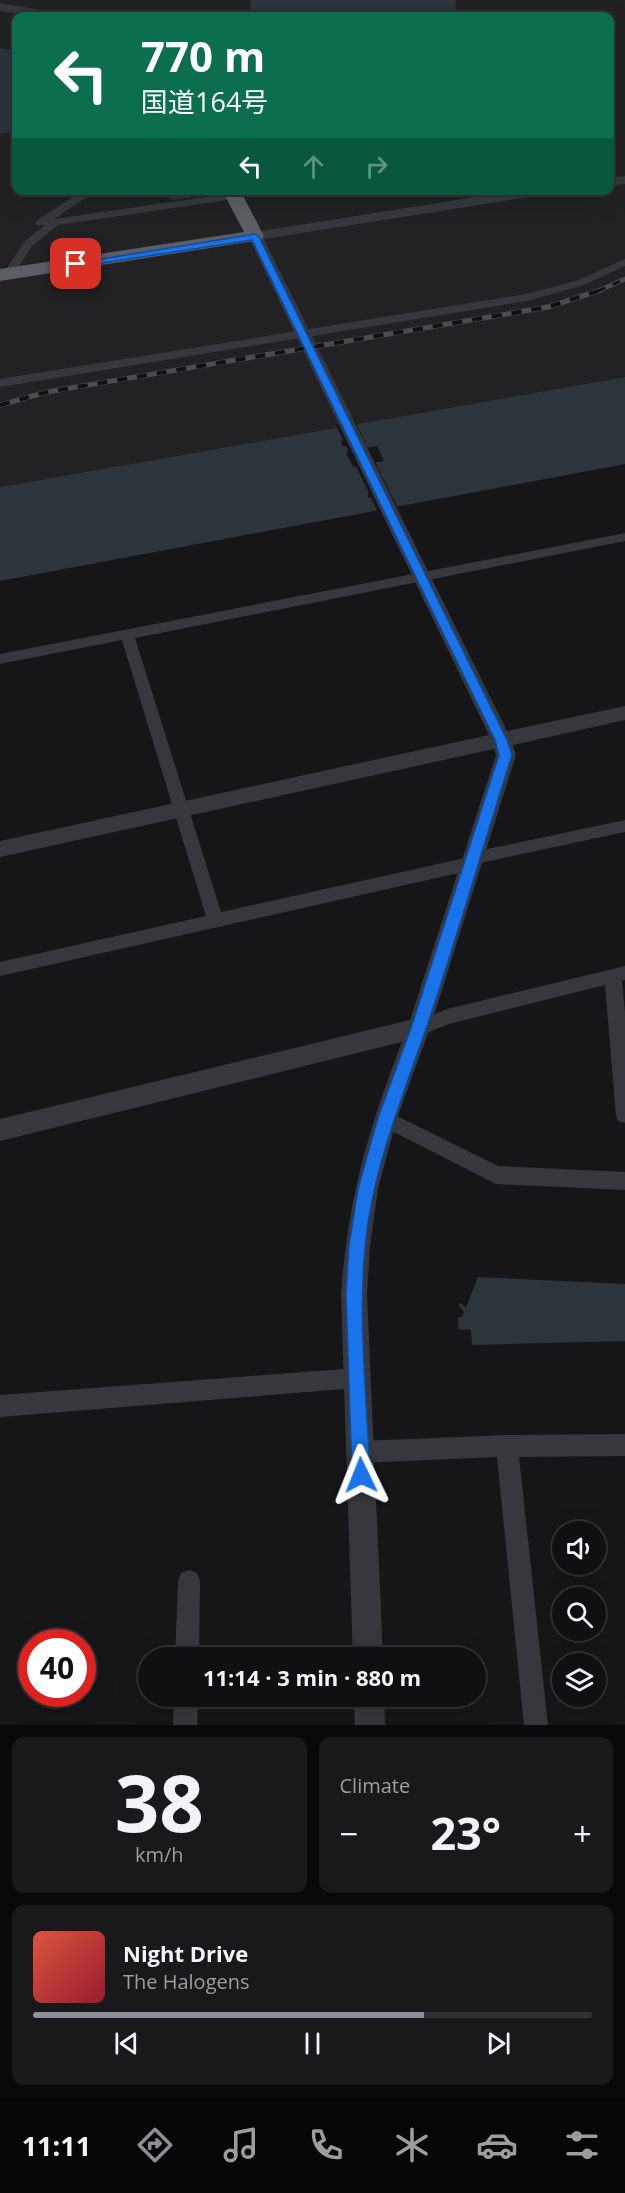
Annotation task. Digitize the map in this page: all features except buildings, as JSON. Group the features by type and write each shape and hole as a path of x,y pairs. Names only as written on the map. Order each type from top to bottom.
{"highway":[{"path":"3,275 255,237 233,195"}],"street":[{"path":"0,7 29,12"},
{"path":"3,275 19,245 38,225 84,195"},
{"path":"3,275 28,244 55,222 220,195"},
{"path":"368,1647 354,1294 357,1246 366,1189 386,1118 418,1028 506,755 423,575 301,334 255,237 517,195"},
{"path":"0,383 527,297 580,283 625,262"},
{"path":"0,660 625,537"},
{"path":"127,634 215,919"},
{"path":"0,849 625,712"},
{"path":"0,969 625,826"},
{"path":"0,1130 418,1028 447,1017 619,974 625,1115"},
{"path":"386,1118 496,1175 625,1181"},
{"path":"0,1406 357,1378"},
{"path":"361,1452 507,1446 625,1445"},
{"path":"507,1446 536,1725"},
{"path":"187,1647 189,1581"},
{"path":"185,1725 186,1707"},
{"path":"369,1707 370,1725"}],"shaded area":[{"path":"0,0 251,0 249,12 12,12 12,50 0,48"},
{"path":"251,0 456,0 455,12 249,12"},
{"path":"456,0 625,0 625,377 0,487 0,134 12,132 12,195 614,195 614,12 455,12"},
{"path":"0,48 12,50 12,132 0,134"},
{"path":"625,377 625,464 0,581 0,487","holes":["377,446 384,461 353,467 346,452"]},
{"path":"478,1277 625,1284 625,1341 472,1345 471,1330 458,1329 458,1317 462,1317 464,1312 458,1305 460,1303 466,1307"}],"pier":[{"path":"356,423 369,451 350,454 355,463 374,460 399,510 379,514 371,498 368,497 368,491 346,446 342,446 343,440 336,425"}],"railway":[{"path":"598,291 625,279"},
{"path":"0,405 47,392 548,307 598,291"}],"route":[{"path":"76,264 255,237 301,334 423,575 506,755 418,1028 386,1118 366,1189 357,1246 354,1294 361,1475"}]}
